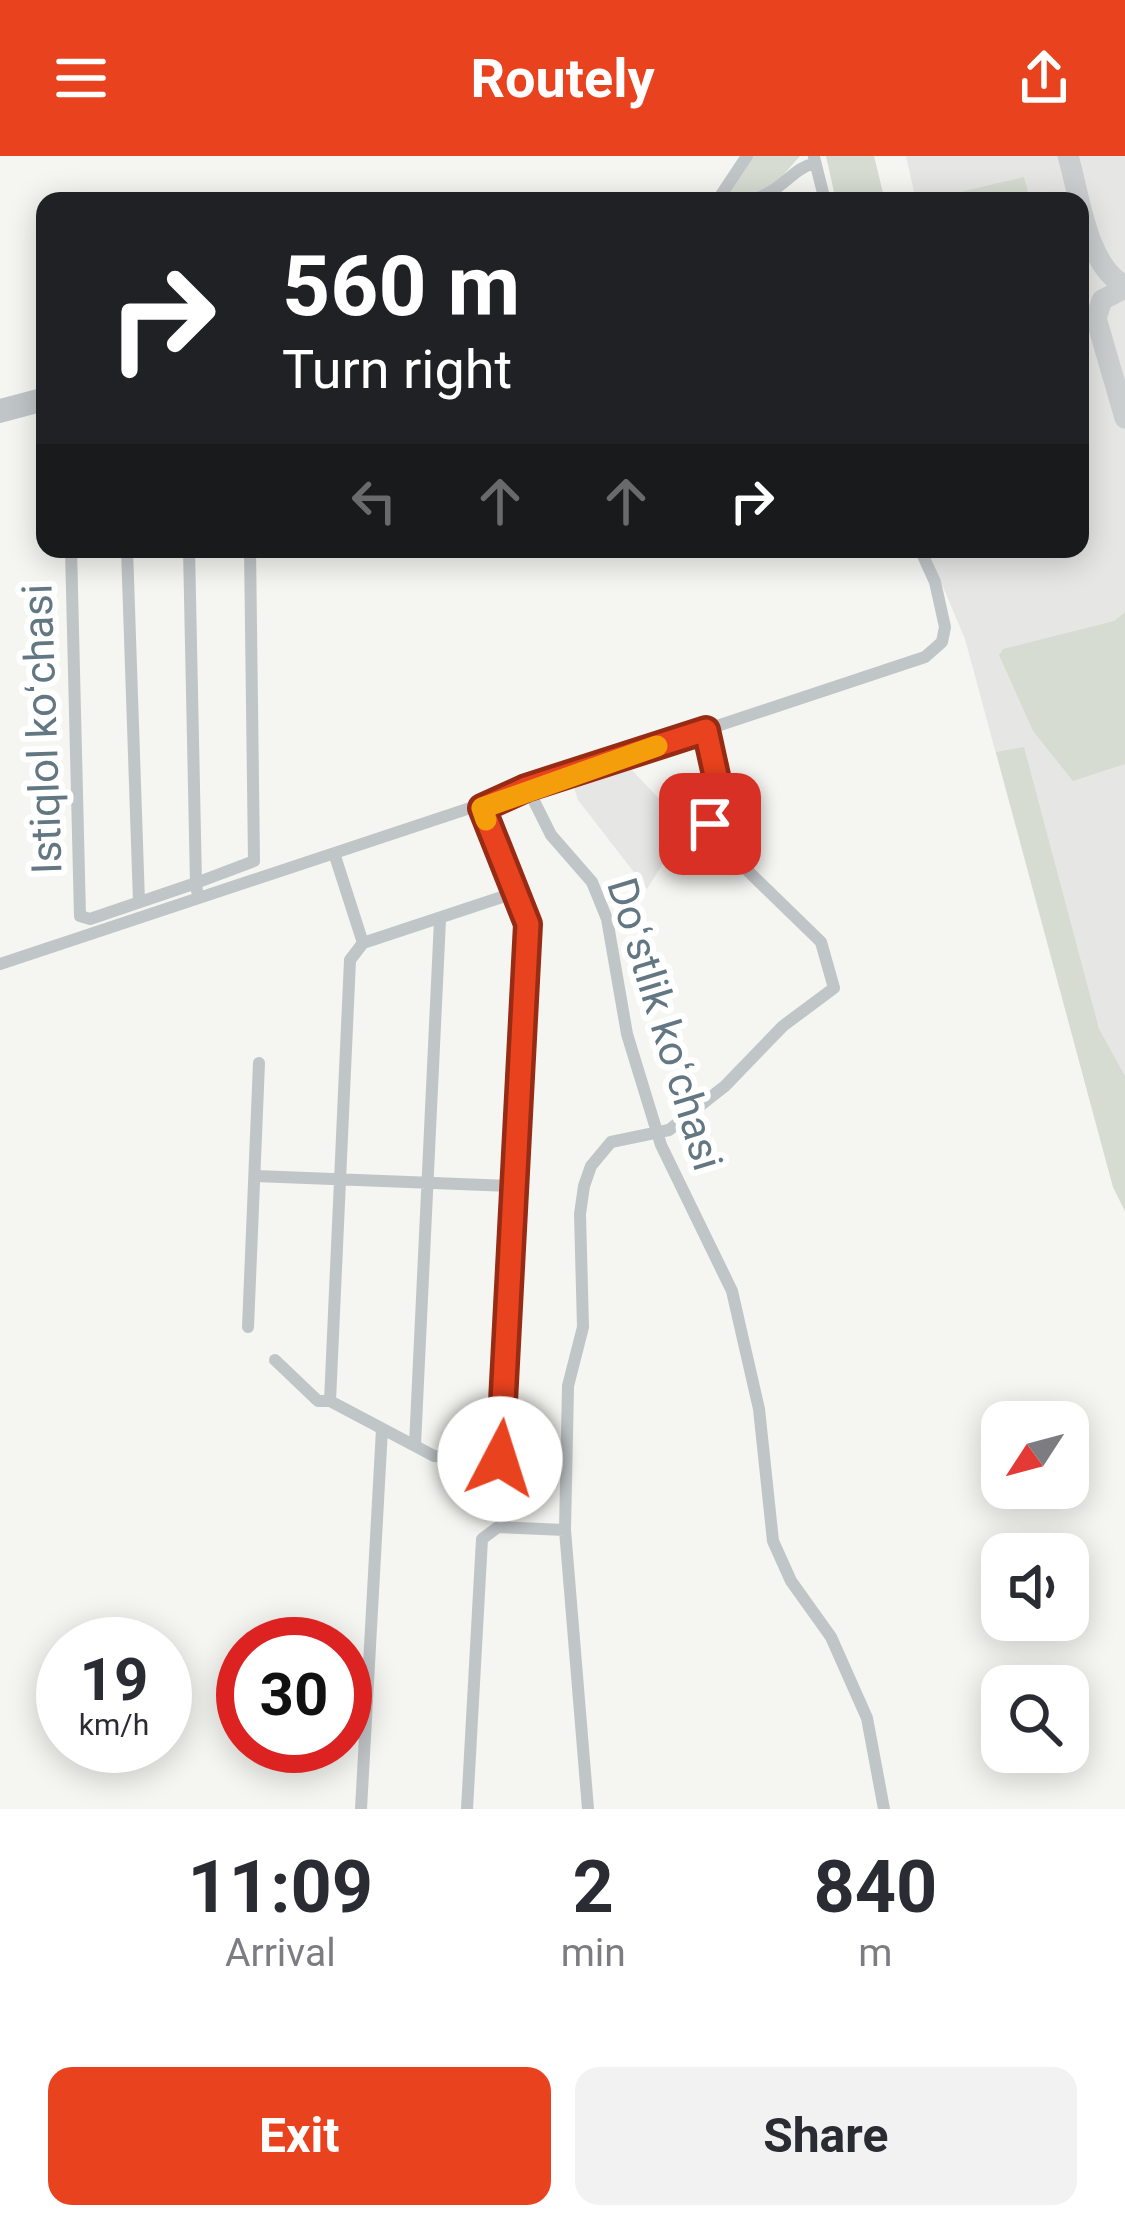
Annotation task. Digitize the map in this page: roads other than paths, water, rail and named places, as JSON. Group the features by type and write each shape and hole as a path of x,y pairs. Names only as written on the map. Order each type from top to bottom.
{"street":[{"path":"723,192 747,156"},
{"path":"774,192 815,159 823,192"},
{"path":"0,405 36,395"},
{"path":"0,417 36,407"},
{"name":"Istiqlol koʻchasi","path":"71,558 80,916 90,920 139,902 197,891 254,861 250,558"},
{"path":"127,558 139,902"},
{"path":"189,558 197,891"},
{"path":"0,964 197,891 334,856 482,808 526,788 933,652 945,627 923,558"},
{"path":"588,1809 565,1530 568,1386 583,1328 580,1214 584,1186 591,1166 611,1142 657,1133 716,1093 768,1039 834,988 821,942 713,838 710,824 721,798 706,730"},
{"name":"Doʻstlik koʻchasi","path":"526,788 551,835 592,882 600,901 627,1034 657,1133 676,1182 728,1277 759,1409 773,1541 791,1581 831,1637 867,1718 884,1809"},
{"path":"274,1360 318,1400 330,1401 434,1456 502,1457 528,924 482,808"},
{"path":"334,856 363,943"},
{"path":"330,1401 350,960 363,943 512,893"},
{"path":"415,1445 440,920"},
{"path":"248,1327 259,1064"},
{"path":"256,1176 513,1186"},
{"path":"361,1809 382,1429"},
{"path":"467,1809 482,1539 498,1527 565,1530"}]}
